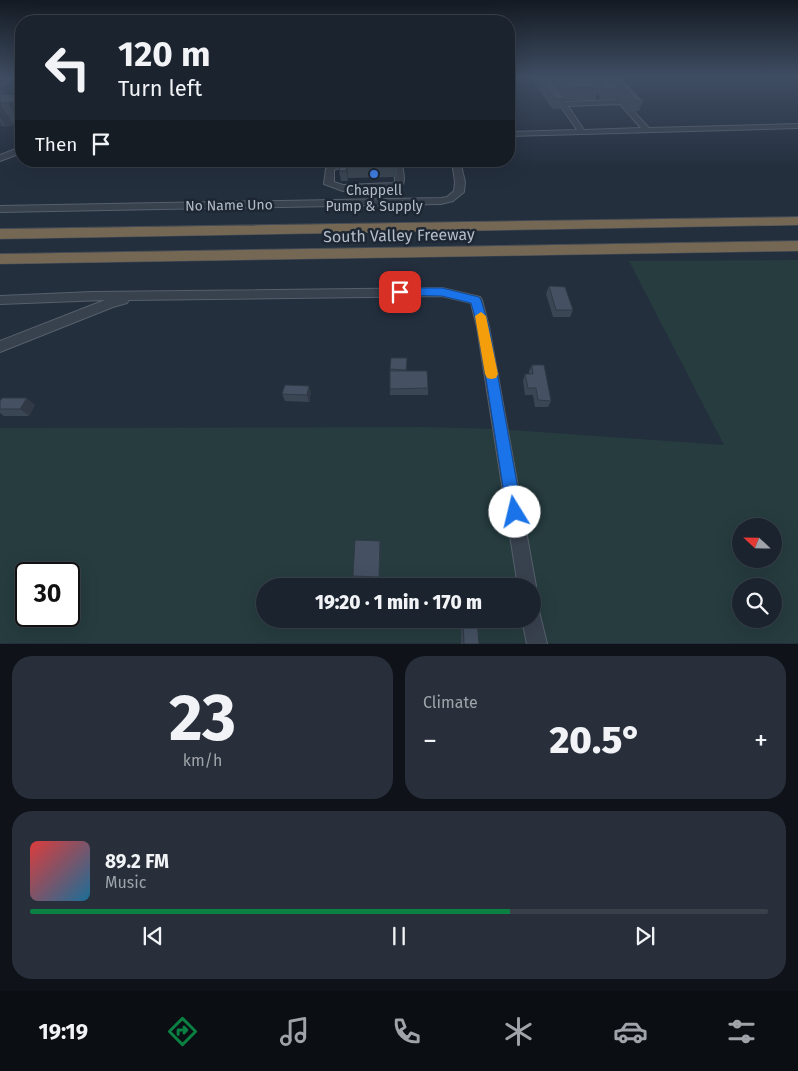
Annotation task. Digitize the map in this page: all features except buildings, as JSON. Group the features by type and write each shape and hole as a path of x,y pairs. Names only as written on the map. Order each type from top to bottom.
{"highway":[{"name":"South Valley Freeway","path":"0,234 798,221"},
{"name":"South Valley Freeway","path":"0,260 798,246"}],"street":[{"path":"565,107 582,132"},
{"path":"627,107 647,130"},
{"path":"515,134 798,126"},
{"path":"0,158 15,152"},
{"path":"334,167 330,169 329,184 343,188 398,185 400,180 398,167"},
{"name":"No Name Uno","path":"0,209 431,202 450,199 459,192 460,182 457,167"},
{"path":"0,300 92,296 442,292 476,300 484,327 526,578"},
{"path":"0,347 110,303 140,296"},
{"path":"534,628 537,644"}],"green space":[{"path":"798,260 798,643 0,643 0,428 423,427 498,429 724,445 629,261"}],"slow traffic":[{"path":"481,316 491,374"}],"place":[{"name":"Chappell Pump & Supply","path":"374,174"}],"route":[{"path":"400,292 442,292 476,300 484,327 515,512"}]}
